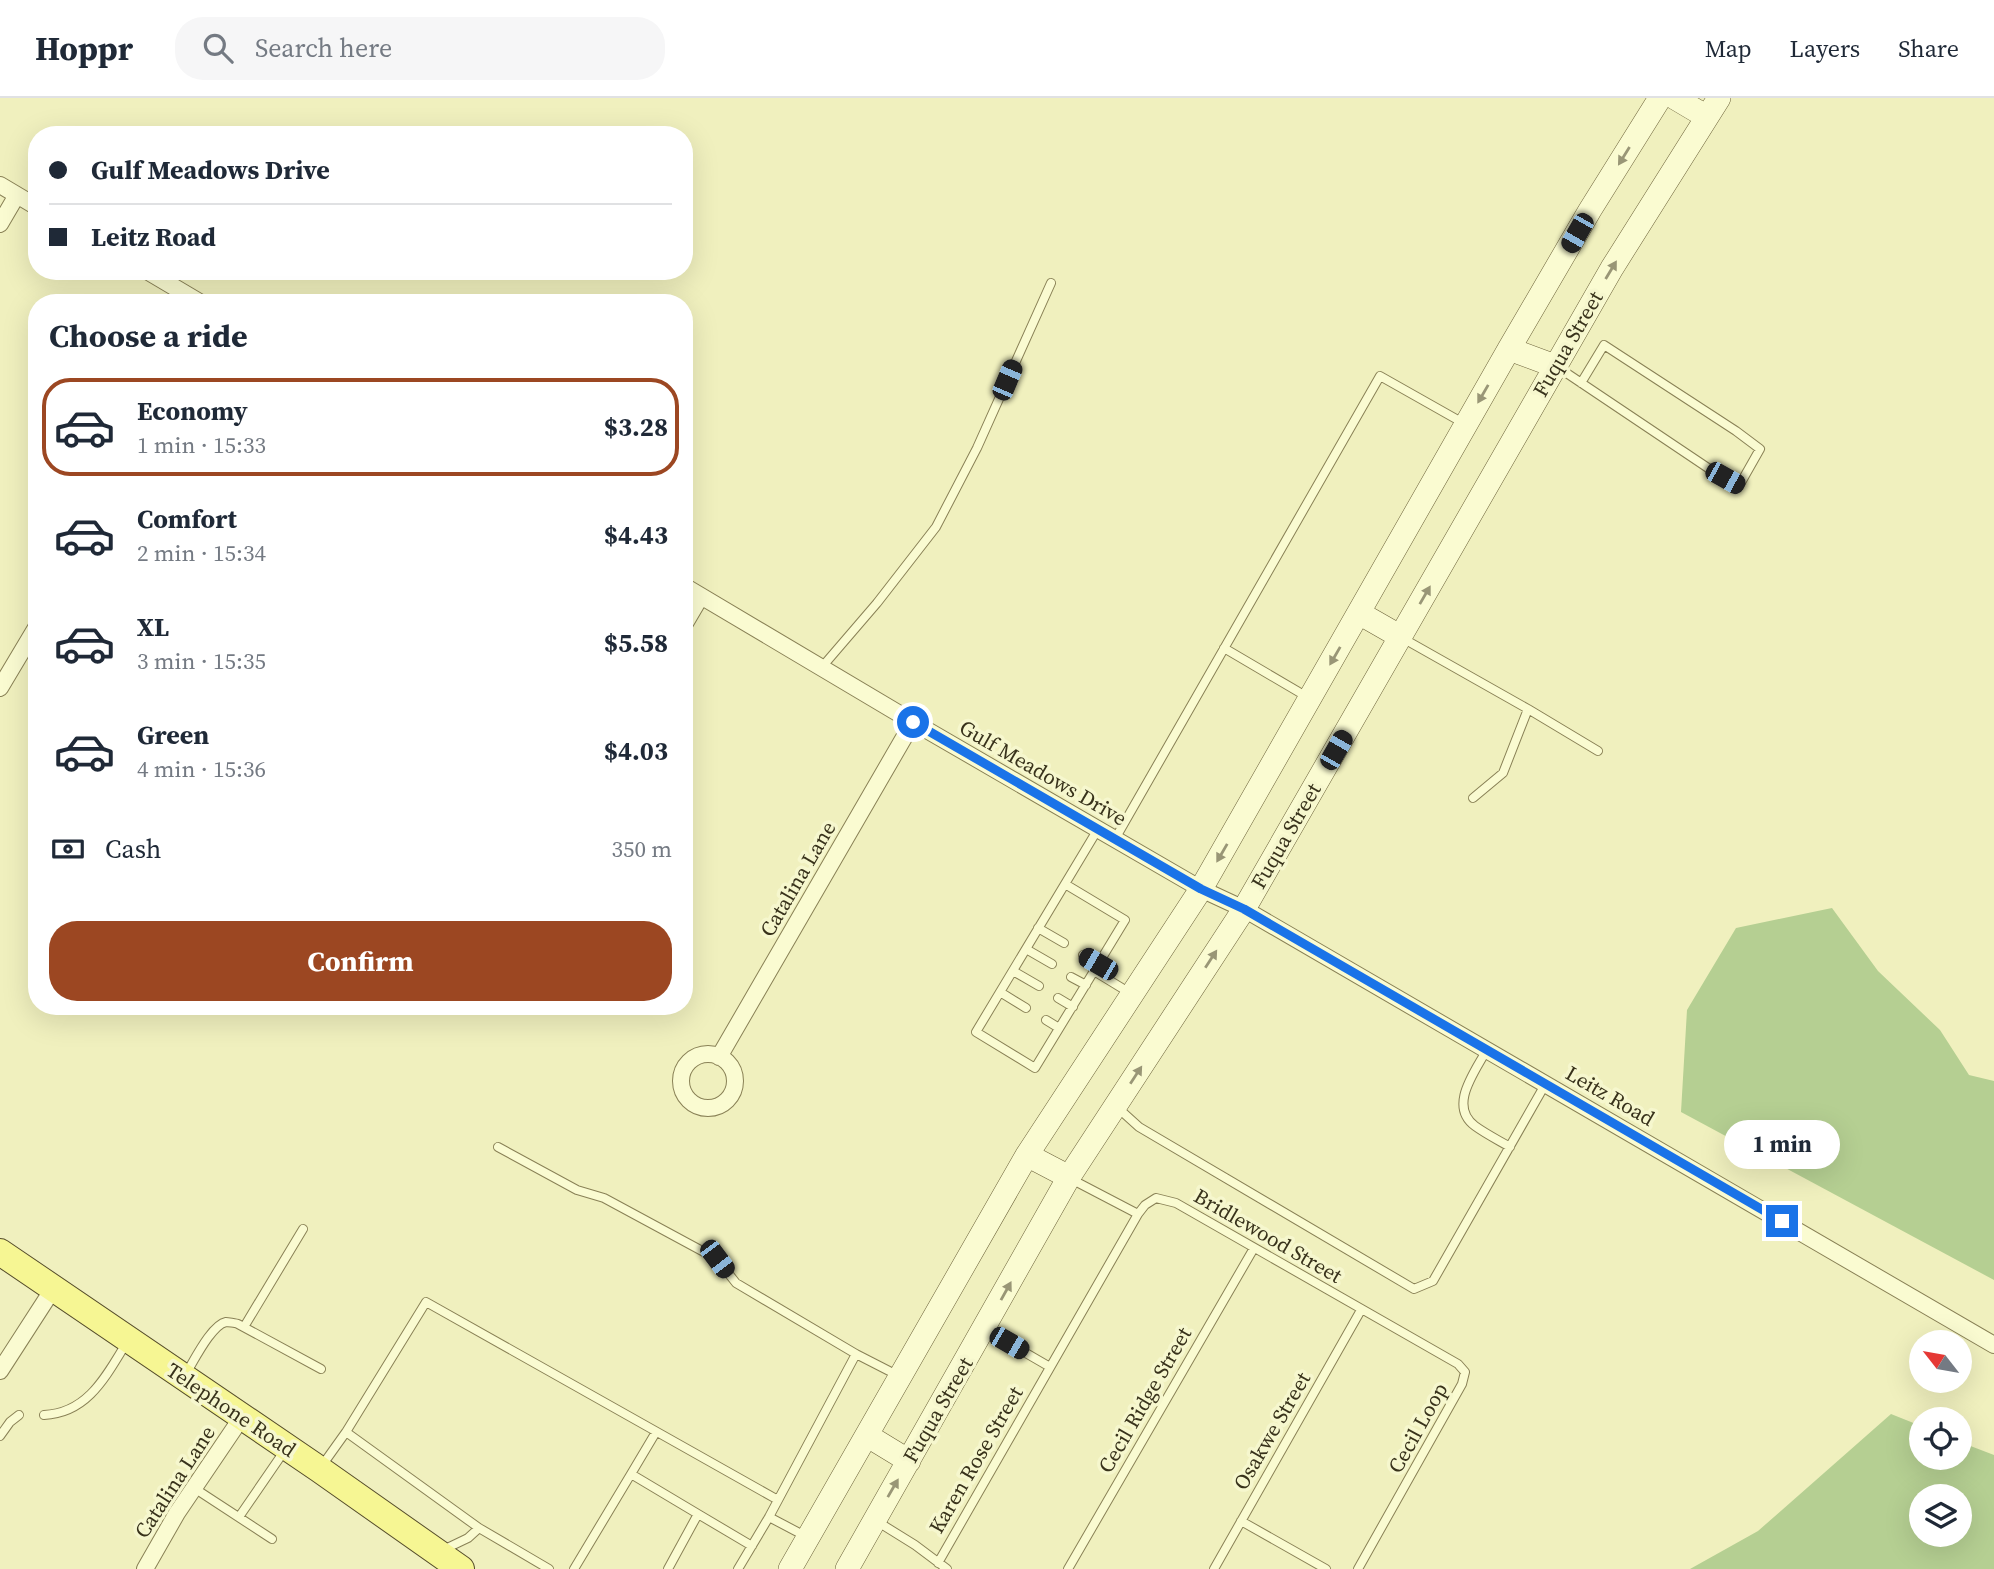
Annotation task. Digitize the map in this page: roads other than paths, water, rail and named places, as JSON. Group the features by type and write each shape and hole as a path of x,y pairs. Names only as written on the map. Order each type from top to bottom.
{"main road":[{"path":"790,1569 1027,1155 1201,889 1509,349 1590,210 1660,98"},
{"path":"1675,98 1713,108"},
{"name":"Fuqua Street","path":"847,1569 1069,1177 1244,909 1555,366 1669,173 1713,108"},
{"path":"1509,349 1555,366"},
{"path":"1359,613 1401,637"},
{"path":"1027,1155 1069,1177"},
{"name":"Telephone Road","path":"0,1252 461,1569"},
{"path":"868,1436 909,1461"}],"street":[{"path":"0,185 28,202"},
{"path":"0,225 17,195"},
{"path":"162,280 186,294"},
{"name":"Gulf Meadows Drive","path":"693,591 1201,889"},
{"path":"693,610 701,596"},
{"path":"0,688 28,640"},
{"name":"Catalina Lane","path":"719,1057 913,722"},
{"name":"Leitz Road","path":"1201,889 1244,909 1994,1345"},
{"path":"0,1371 5,1352 53,1289"},
{"name":"Catalina Lane","path":"145,1569 194,1488 242,1418"}],"lane":[{"path":"822,667 877,603 936,527 977,448 1051,283"},
{"path":"1555,366 1711,470 1739,486 1760,449 1604,345 1581,383"},
{"path":"1115,839 1380,376 1466,424"},
{"path":"1401,637 1598,751"},
{"path":"1224,648 1310,699"},
{"path":"1473,798 1503,773 1528,709"},
{"path":"1065,884 1125,920 1035,1068 975,1032 1098,829"},
{"path":"1038,928 1064,943"},
{"path":"1026,949 1052,964"},
{"path":"1083,955 1132,994"},
{"path":"1013,971 1039,986"},
{"path":"1071,977 1086,985"},
{"path":"999,992 1026,1009"},
{"path":"1058,998 1073,1007"},
{"path":"1046,1020 1059,1028"},
{"path":"1486,1051 1465,1092 1463,1108 1472,1125 1510,1147"},
{"path":"1116,1106 1139,1127 1414,1289 1433,1281 1546,1083"},
{"path":"498,1147 577,1191 604,1198 717,1259 736,1283 856,1354 901,1377"},
{"path":"1069,1177 1138,1214"},
{"name":"Karen Rose Street","path":"938,1563 1138,1214 1156,1198"},
{"name":"Bridlewood Street","path":"1156,1198 1176,1203 1361,1310"},
{"path":"244,1327 303,1229"},
{"name":"Cecil Ridge Street","path":"1068,1569 1254,1248"},
{"path":"319,1469 346,1432 426,1302 778,1500"},
{"name":"Osakwe Street","path":"1213,1569 1361,1310"},
{"name":"Cecil Loop","path":"1358,1569 1462,1384 1465,1372 1458,1364 1361,1310"},
{"path":"184,1378 218,1326 227,1322 244,1327 321,1368"},
{"path":"984,1329 1050,1367"},
{"path":"44,1415 75,1408 96,1391 128,1340"},
{"path":"738,1569 769,1517 856,1354"},
{"path":"0,1436 19,1415"},
{"path":"346,1432 479,1528 549,1569"},
{"path":"574,1569 656,1432"},
{"path":"239,1517 286,1448"},
{"path":"631,1474 752,1546"},
{"path":"194,1488 272,1539"},
{"path":"668,1569 698,1514"},
{"path":"769,1517 808,1537"},
{"path":"875,1520 947,1569"},
{"path":"1241,1521 1326,1569"},
{"path":"437,1552 468,1538 479,1528"}]}
